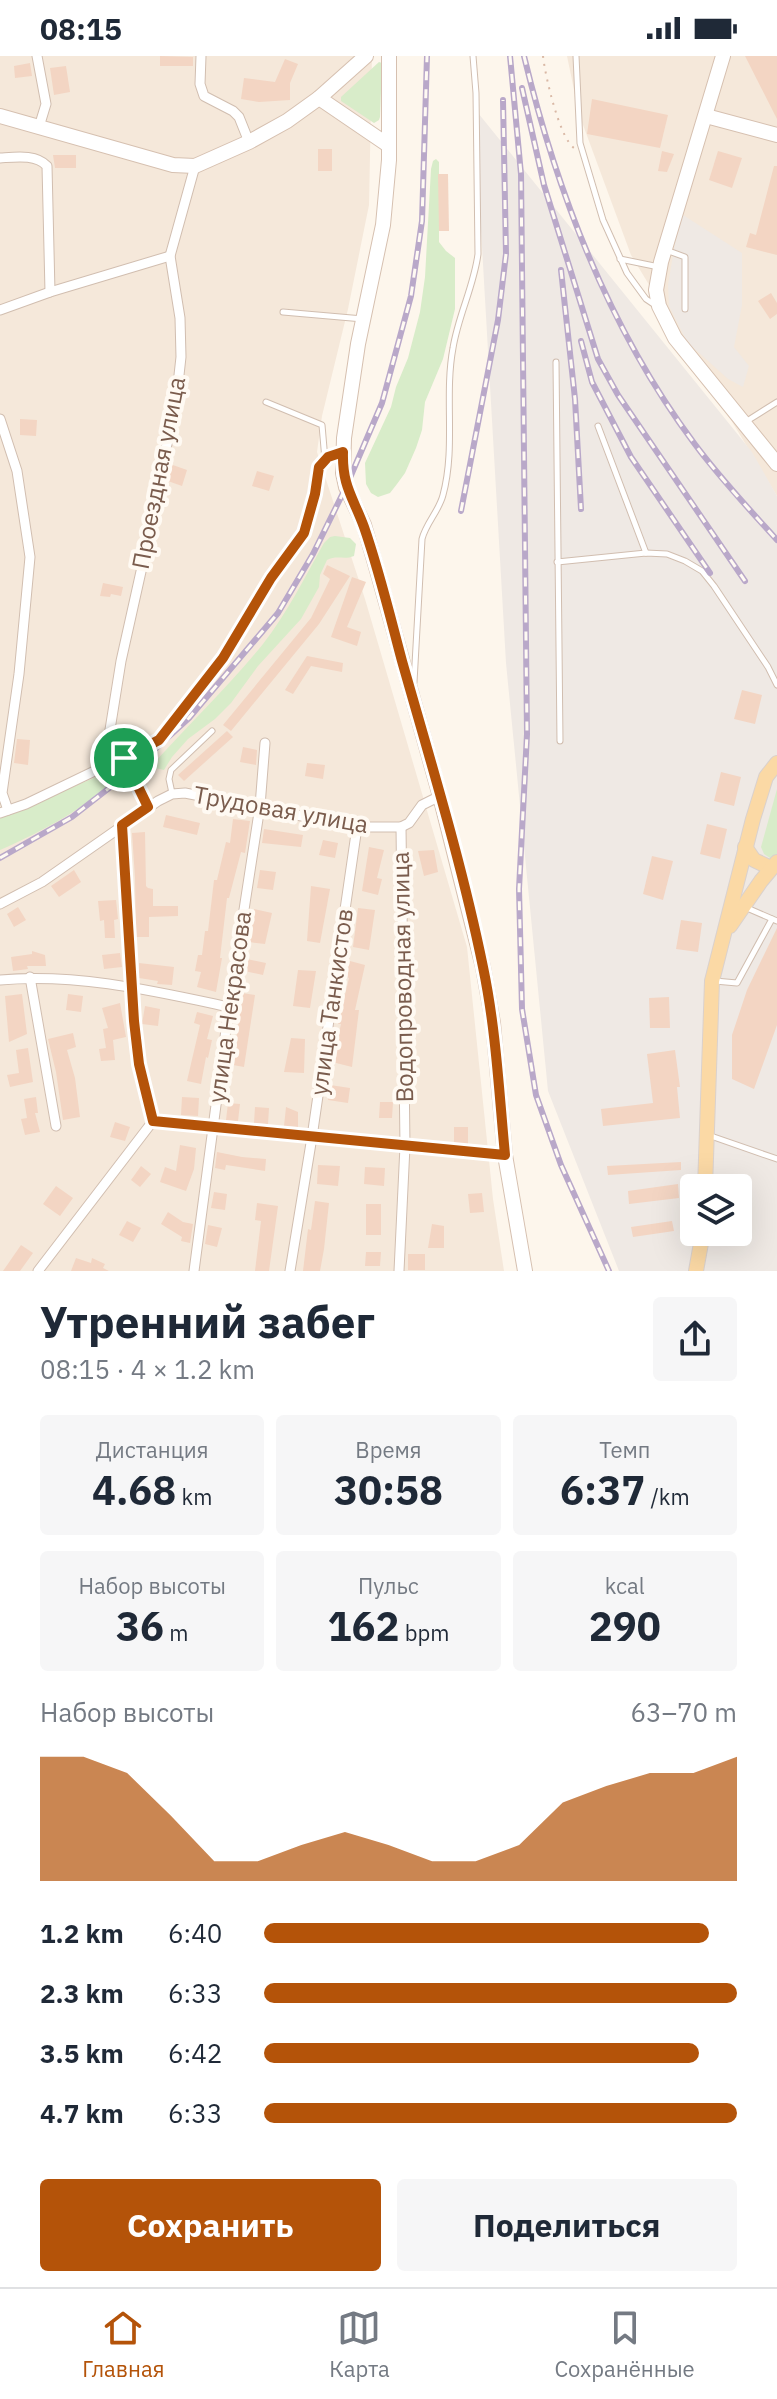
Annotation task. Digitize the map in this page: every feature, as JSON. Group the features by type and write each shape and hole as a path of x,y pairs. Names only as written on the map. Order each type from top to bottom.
{"main road":[{"path":"0,116 173,165 195,166 287,121 319,98 366,56"},
{"path":"389,56 388,184 343,452 343,473 368,538 440,796 483,967 493,1023 505,1155 525,1271"},
{"path":"723,56 660,267 656,290 659,306 675,338 777,464"},
{"path":"319,98 388,145"},
{"path":"706,116 777,135"},
{"path":"706,1174 712,981 745,847 766,777 777,763"},
{"path":"721,939 774,865 754,860 745,847"},
{"path":"696,1271 700,1246"}],"street":[{"path":"37,56 46,104 39,127"},
{"path":"201,56 200,84 204,96 239,117 249,142"},
{"path":"0,158 28,157 43,161 47,166 50,292"},
{"name":"Проездная улица","path":"104,767 121,661 144,558 158,474 176,402 181,357 180,318 170,256 195,166"},
{"path":"0,310 170,256"},
{"path":"0,419 17,471 30,557 19,674 1,792 4,811 159,740 230,648 271,578 304,533 319,467 325,460 343,452"},
{"name":"улица Некрасова","path":"194,1271 229,1007 260,806 265,743"},
{"name":"Трудовая улица","path":"0,904 42,882 148,807 172,794 185,793 260,806 357,827 401,827 409,823 422,805 440,796"},
{"path":"122,825 139,1064 153,1121"},
{"name":"улица Танкистов","path":"290,1271 357,827"},
{"name":"Водопроводная улица","path":"399,1271 405,1146 401,827"},
{"path":"0,980 30,977 134,987 229,1007"},
{"path":"30,977 56,1126"},
{"path":"153,1121 505,1155"},
{"path":"38,1271 153,1121"}],"lane":[{"path":"413,699 422,539 443,494 450,428 450,368 478,254 473,56"},
{"path":"576,56 582,151 603,220 620,259 646,299 659,306"},
{"path":"665,250 685,257 685,309"},
{"path":"620,259 660,267"},
{"path":"283,312 364,320"},
{"path":"556,362 560,741"},
{"path":"266,402 322,425 325,460"},
{"path":"742,423 777,402"},
{"path":"598,426 646,553"},
{"path":"557,562 646,553 667,554 685,561 702,571 777,685"},
{"path":"172,794 171,770 212,731"},
{"path":"712,981 737,983 774,920 742,907"},
{"path":"707,1135 777,1159"}],"path":[{"path":"543,56 547,81 564,137 573,148 582,151"},
{"path":"124,758 148,807"}],"shaded area":[{"path":"0,56 372,56 369,205 322,416 317,452 365,599 467,947 493,1199 504,1271 0,1271"},
{"path":"567,56 777,56 777,496 631,255 579,114"},
{"path":"474,108 752,452 777,496 777,1271 619,1271 548,1091 506,663"},
{"path":"680,213 742,253 742,305 734,347 749,366 743,387 728,379 687,342 669,306 668,285"}],"green space":[{"path":"379,62 382,63 380,117 374,123 341,101 341,97"},
{"path":"436,159 439,162 439,242 455,258 455,309 443,359 425,402 422,430 416,448 397,484 390,493 378,497 371,493 366,484 365,463 391,407 420,312 431,169"},
{"path":"335,536 350,538 356,544 354,556 327,560 320,575 319,587 301,619 258,666 231,703 188,739 164,770 155,768 154,763 263,644 324,543"},
{"path":"117,768 120,774 79,808 0,850 0,818"},
{"path":"777,789 777,854 770,858 761,847"}],"building":[{"path":"160,56 193,57 193,66 160,66"},
{"path":"745,56 777,56 777,119"},
{"path":"285,59 298,64 290,83 290,100 259,102 241,99 244,78 275,82"},
{"path":"30,63 32,76 15,78 14,66"},
{"path":"66,66 70,92 54,95 50,68"},
{"path":"592,99 668,115 660,148 587,134"},
{"path":"318,149 332,149 332,171 318,171"},
{"path":"662,151 674,154 667,172 658,171"},
{"path":"718,151 742,158 732,188 709,180"},
{"path":"53,155 76,155 76,168 55,168"},
{"path":"774,166 777,166 777,255 746,247 750,233 756,235"},
{"path":"438,174 448,174 449,231 439,231"},
{"path":"771,293 777,303 777,314 770,319 758,301"},
{"path":"20,419 37,420 36,436 20,435"},
{"path":"170,464 187,470 182,486 165,480"},
{"path":"257,471 274,476 269,491 252,486"},
{"path":"327,565 350,576 319,624 231,731 223,725 311,618 330,579 323,574"},
{"path":"352,577 366,582 347,627 361,632 357,646 331,637"},
{"path":"103,583 123,587 121,596 100,596"},
{"path":"307,656 343,663 342,672 311,666 293,694 285,690"},
{"path":"742,690 762,695 755,724 734,719"},
{"path":"227,731 233,737 184,781 178,775"},
{"path":"17,739 30,740 28,765 14,763"},
{"path":"243,747 257,750 256,765 240,762"},
{"path":"307,763 325,765 323,779 305,776"},
{"path":"721,772 741,777 734,806 714,801"},
{"path":"166,815 200,823 197,835 163,827"},
{"path":"233,819 250,821 245,853 241,852 227,898 216,992 197,987 201,972 195,971 198,955 202,955 205,931 208,931 214,880 217,880 226,842 230,843"},
{"path":"707,824 727,829 720,859 700,854"},
{"path":"264,829 303,835 301,847 262,843"},
{"path":"145,832 146,886 153,889 153,906 178,906 178,916 149,917 149,937 136,937 132,833"},
{"path":"323,840 338,843 335,858 319,855"},
{"path":"369,847 384,850 377,878 382,879 378,895 362,891"},
{"path":"434,850 438,872 424,876 418,851"},
{"path":"652,856 673,861 663,900 643,894"},
{"path":"74,870 81,882 59,897 51,886"},
{"path":"260,870 276,872 273,890 257,888"},
{"path":"311,886 330,889 320,943 307,941"},
{"path":"116,900 118,919 114,920 115,938 105,938 98,901"},
{"path":"18,907 26,920 14,927 7,914"},
{"path":"358,908 375,910 369,950 353,947"},
{"path":"254,909 272,913 265,944 249,942"},
{"path":"681,920 702,923 698,952 676,949"},
{"path":"777,928 777,1025 754,1089 732,1079 732,1035 747,990"},
{"path":"32,951 45,955 46,966 27,966 28,969 13,971 11,957 32,954"},
{"path":"120,953 122,967 104,969 102,955"},
{"path":"247,959 266,963 263,975 244,971"},
{"path":"350,961 365,965 355,1010 359,1010 352,1067 332,1062"},
{"path":"139,963 174,967 172,985 139,978"},
{"path":"298,970 316,971 310,1008 293,1006"},
{"path":"242,993 255,995 244,1067 233,1065"},
{"path":"22,994 27,1034 9,1042 5,996"},
{"path":"68,994 83,996 81,1012 66,1010"},
{"path":"669,997 670,1028 650,1028 649,998"},
{"path":"120,1003 126,1037 113,1040 115,1060 101,1061 99,1049 106,1048 103,1029 108,1028 102,1008"},
{"path":"145,1006 160,1009 158,1026 142,1024"},
{"path":"197,1012 213,1016 207,1039 212,1040 201,1084 187,1081 200,1025 194,1023"},
{"path":"73,1033 76,1047 67,1050 75,1078 80,1117 63,1120 48,1039"},
{"path":"291,1038 305,1039 304,1073 284,1072"},
{"path":"28,1048 33,1082 10,1087 7,1075 19,1073 16,1050"},
{"path":"675,1050 680,1118 603,1126 601,1109 653,1103 647,1054"},
{"path":"330,1085 350,1088 348,1103 328,1100"},
{"path":"36,1097 38,1113 35,1113 40,1132 25,1135 21,1119 27,1118 24,1099"},
{"path":"182,1097 199,1098 198,1116 181,1115"},
{"path":"380,1102 393,1102 392,1118 379,1118"},
{"path":"228,1103 240,1104 238,1121 226,1120"},
{"path":"255,1107 269,1108 268,1124 254,1123"},
{"path":"286,1107 298,1112 298,1127 284,1126"},
{"path":"115,1122 130,1127 125,1141 110,1137"},
{"path":"454,1127 468,1127 468,1144 454,1143"},
{"path":"180,1145 196,1148 194,1169 186,1191 160,1182 165,1167 176,1171"},
{"path":"217,1152 266,1159 265,1171 226,1165 225,1170 215,1168"},
{"path":"681,1162 681,1170 608,1175 607,1166"},
{"path":"318,1165 340,1166 338,1186 317,1184"},
{"path":"141,1166 151,1174 140,1187 131,1180"},
{"path":"365,1167 385,1168 384,1186 364,1184"},
{"path":"678,1184 679,1198 629,1204 628,1191"},
{"path":"56,1186 73,1198 60,1216 43,1204"},
{"path":"214,1192 227,1194 225,1210 211,1208"},
{"path":"482,1193 484,1212 470,1213 468,1194"},
{"path":"315,1201 329,1203 324,1249 320,1271 303,1271 308,1229 311,1230"},
{"path":"257,1203 278,1206 269,1271 255,1271 261,1221 255,1220"},
{"path":"366,1204 381,1204 381,1235 366,1235"},
{"path":"168,1212 183,1222 193,1224 190,1243 181,1241 182,1237 161,1224"},
{"path":"127,1221 141,1228 133,1242 119,1235"},
{"path":"672,1221 674,1231 633,1237 631,1227"},
{"path":"432,1224 444,1226 444,1248 428,1248"},
{"path":"208,1225 222,1228 217,1247 205,1244"},
{"path":"21,1245 33,1253 20,1271 3,1271"},
{"path":"366,1252 381,1252 380,1266 365,1266"},
{"path":"408,1254 425,1254 425,1270 408,1270"},
{"path":"76,1258 91,1263 92,1258 105,1264 103,1268 109,1271 71,1271"}],"railway":[{"path":"0,858 72,817 131,771 189,718 278,613 313,554 382,403 411,296 422,221 427,56"},
{"path":"510,56 521,174 527,734 519,889 522,1009 536,1095 561,1165 609,1271"},
{"path":"524,56 570,209 636,354 694,443 777,540"},
{"path":"522,88 544,185 598,359 618,395 745,581"},
{"path":"461,511 498,320 506,254 503,100"},
{"path":"561,270 575,399 581,509"},
{"path":"581,341 592,382 631,457 710,573"}],"route":[{"path":"343,452 346,487 364,525 379,577 440,796 483,967 493,1023 505,1155 153,1121 144,1091 134,1021 122,825 148,807 124,758 159,740 223,658 271,578 304,533 319,467 328,457 343,452"}]}
